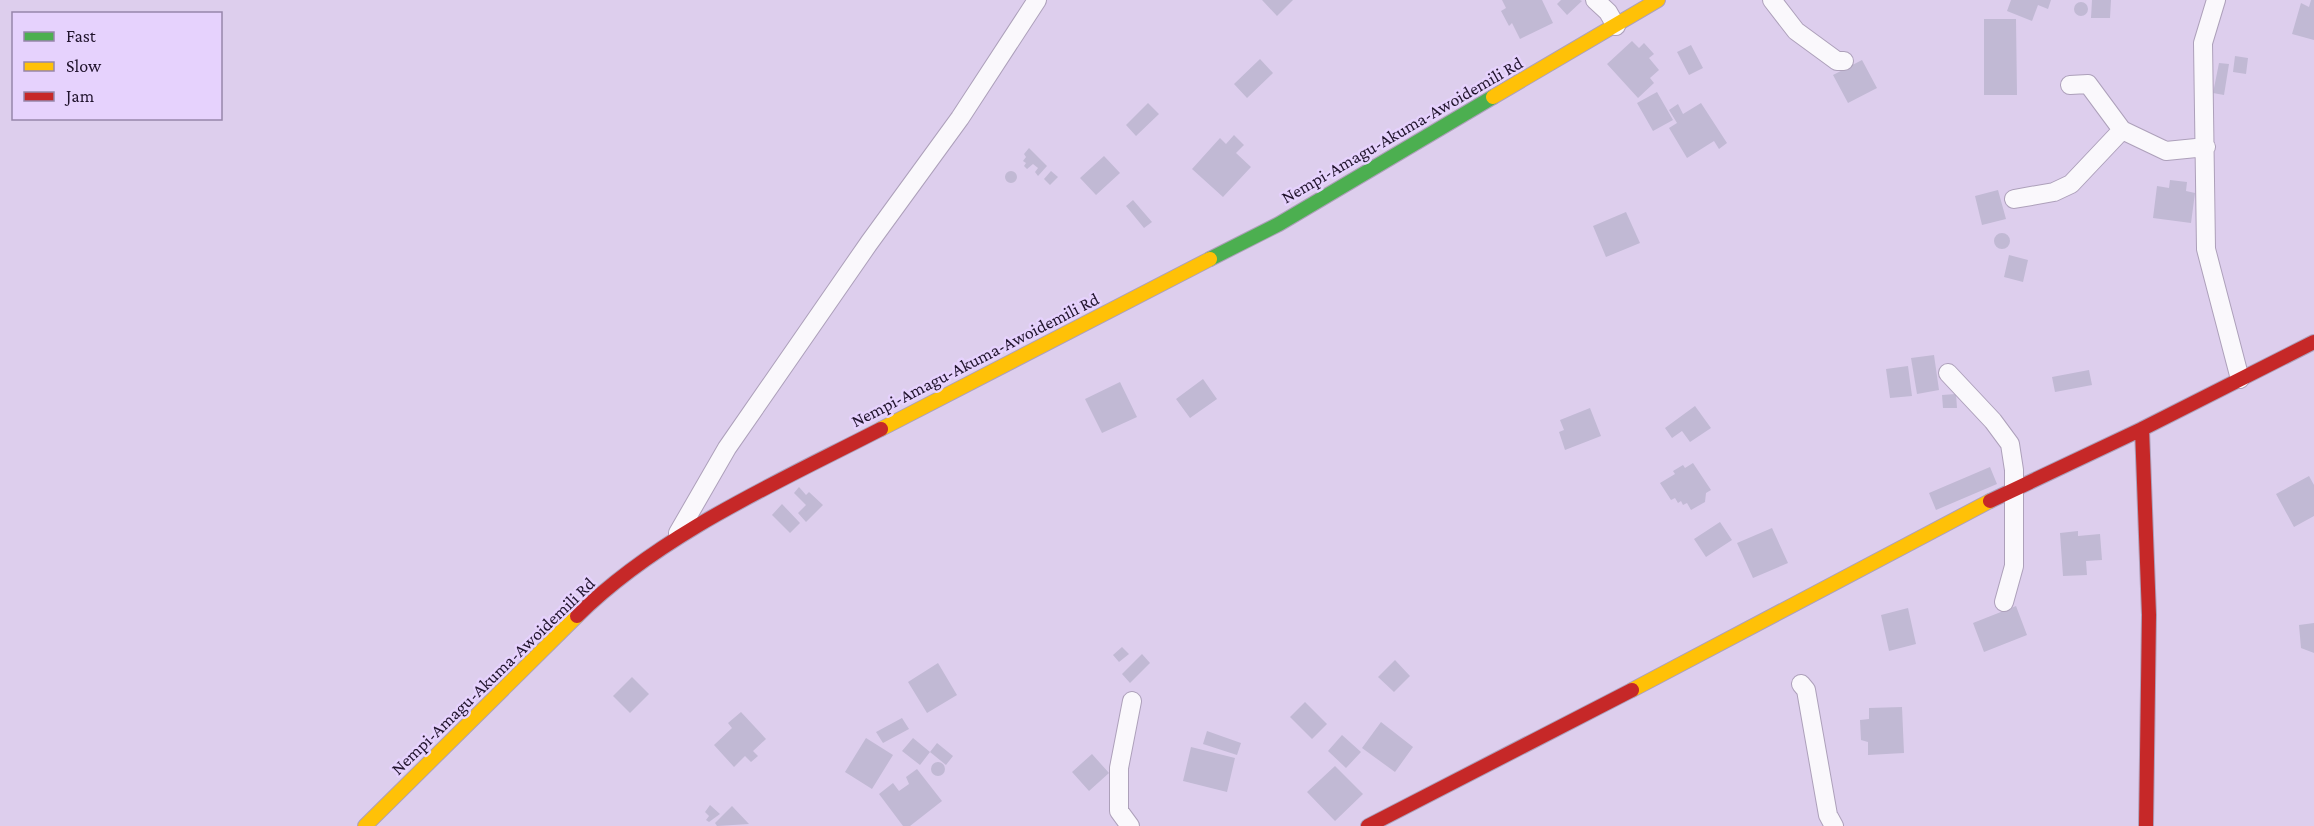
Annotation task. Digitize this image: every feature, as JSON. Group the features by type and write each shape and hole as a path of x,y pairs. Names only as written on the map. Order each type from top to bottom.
{"street":[{"path":"673,542 727,448 869,243 960,118 1037,0"},
{"path":"1595,0 1608,12 1616,26"},
{"name":"Nempi-Amagu-Akuma-Awoidemili Rd","path":"365,826 594,599 700,522 1279,224 1658,0"},
{"path":"1772,0 1796,31 1837,61 1844,62"},
{"path":"2216,0 2203,43 2206,249 2240,379"},
{"path":"2070,85 2088,84 2122,130 2166,150 2206,147"},
{"path":"2014,199 2054,192 2071,184 2122,130"},
{"path":"1368,826 1529,745 2014,488 2142,429 2314,342"},
{"path":"1948,373 1993,421 2010,444 2014,488 2014,566 2004,602"},
{"path":"2142,429 2149,615 2145,826"},
{"path":"1801,684 1806,690 1828,815 1834,826"},
{"path":"1130,826 1119,811 1119,768 1132,700"}],"building":[{"path":"1262,0 1293,0 1277,16"},
{"path":"1502,0 1542,0 1553,23 1520,39 1512,23 1509,26 1501,11 1506,8"},
{"path":"1561,0 1582,1 1567,15 1557,4"},
{"path":"2011,0 2051,0 2048,9 2038,5 2032,21 2007,11"},
{"path":"2092,0 2111,0 2110,18 2091,18"},
{"path":"2311,0 2314,0 2314,40 2292,34 2301,3 2309,7"},
{"path":"2081,2 2086,4 2088,9 2086,14 2081,16 2076,14 2074,9 2076,4"},
{"path":"1984,19 2016,19 2017,95 1984,95"},
{"path":"1632,41 1639,48 1644,43 1654,54 1649,58 1659,70 1650,78 1654,83 1638,98 1607,64"},
{"path":"1691,45 1703,68 1689,75 1677,52"},
{"path":"2235,56 2248,58 2246,74 2233,72"},
{"path":"1260,59 1273,73 1247,98 1234,84"},
{"path":"1862,60 1877,88 1848,103 1833,75"},
{"path":"2219,63 2229,64 2224,95 2213,93"},
{"path":"1657,92 1673,120 1653,131 1637,103"},
{"path":"1148,103 1159,114 1136,136 1126,125"},
{"path":"1701,103 1727,143 1719,149 1714,141 1687,158 1669,128 1677,123 1669,110 1678,104 1683,114"},
{"path":"1234,135 1244,145 1236,153 1251,167 1223,197 1192,169 1220,138 1226,144"},
{"path":"1029,148 1047,166 1038,176 1035,172 1038,168 1033,164 1027,169 1024,166 1026,163 1023,161 1026,157 1024,154"},
{"path":"1104,156 1120,173 1096,195 1080,178"},
{"path":"1013,171 1017,177 1013,183 1009,183 1005,175"},
{"path":"1051,171 1058,177 1050,185 1044,179"},
{"path":"2170,180 2187,182 2186,191 2195,193 2191,223 2153,218 2157,186 2169,188"},
{"path":"1998,190 2006,219 1982,225 1975,196"},
{"path":"1133,200 1152,222 1144,228 1126,206"},
{"path":"1626,212 1640,243 1606,257 1593,226"},
{"path":"2002,233 2008,235 2010,241 2008,247 2002,249 1996,247 1994,241 1996,235"},
{"path":"2009,255 2028,260 2023,282 2004,277"},
{"path":"1934,355 1939,390 1917,394 1911,358"},
{"path":"1908,366 1912,396 1890,398 1886,369"},
{"path":"2089,370 2092,385 2055,392 2052,377"},
{"path":"1203,379 1217,399 1190,418 1176,399"},
{"path":"1120,382 1137,417 1102,433 1085,399"},
{"path":"1956,394 1957,408 1943,408 1942,395"},
{"path":"1695,406 1711,428 1690,442 1682,431 1672,438 1665,428"},
{"path":"1590,408 1601,436 1565,450 1559,432 1564,430 1560,420"},
{"path":"1693,463 1711,490 1706,493 1705,502 1691,510 1687,503 1683,505 1681,501 1678,503 1675,498 1671,500 1660,483 1675,474 1673,471 1683,465 1685,468"},
{"path":"1990,467 1997,484 1936,510 1929,493"},
{"path":"2309,476 2314,485 2314,516 2294,527 2276,494"},
{"path":"799,487 806,495 809,492 823,505 806,522 798,513 806,505 794,493"},
{"path":"782,504 800,523 790,533 772,515"},
{"path":"1720,522 1732,540 1706,557 1694,539"},
{"path":"1772,528 1788,563 1753,578 1737,543"},
{"path":"2078,531 2078,536 2100,534 2102,560 2086,561 2087,575 2063,576 2060,533"},
{"path":"2016,606 2027,635 1984,652 1973,623"},
{"path":"1908,608 1916,644 1889,651 1881,615"},
{"path":"2314,623 2314,653 2301,648 2299,625"},
{"path":"1122,647 1129,654 1119,662 1113,655"},
{"path":"1142,654 1150,663 1130,683 1122,674"},
{"path":"1395,660 1410,676 1394,692 1378,677"},
{"path":"938,663 957,695 927,713 908,682"},
{"path":"632,677 649,694 630,713 613,696"},
{"path":"1305,702 1327,724 1312,739 1290,717"},
{"path":"1902,707 1904,753 1868,755 1868,742 1861,740 1860,720 1869,719 1869,708"},
{"path":"741,712 766,739 753,751 758,756 751,762 745,756 734,767 714,745 732,728 728,723"},
{"path":"902,718 909,729 883,743 876,732"},
{"path":"1381,722 1413,747 1395,772 1362,748"},
{"path":"1207,731 1241,743 1237,755 1203,744"},
{"path":"1342,735 1361,752 1346,768 1328,751"},
{"path":"866,738 893,755 872,789 845,772"},
{"path":"913,738 930,752 920,765 902,751"},
{"path":"937,743 953,756 946,765 930,752"},
{"path":"1191,747 1235,758 1227,792 1183,781"},
{"path":"1092,754 1109,773 1089,791 1072,772"},
{"path":"938,762 943,764 945,769 943,774 938,776 933,774 931,769 933,764"},
{"path":"1335,766 1363,794 1335,821 1307,792"},
{"path":"917,769 942,801 910,826 903,826 879,794 893,783 899,791 909,784 906,777"},
{"path":"710,805 720,814 709,822 706,820 709,816 705,812"},
{"path":"732,806 749,824 717,826 715,823"}],"traffic: fast":[{"path":"1210,259 1279,224 1493,97"}],"traffic: slow":[{"path":"1493,97 1658,0"},
{"path":"881,429 1210,259"},
{"path":"1632,690 1990,501"},
{"path":"365,826 577,616"}],"traffic: jam":[{"path":"1990,501 2142,429 2314,342"},
{"path":"577,616 645,560 683,535 761,490 881,429"},
{"path":"2142,429 2149,615 2146,826"},
{"path":"1368,826 1632,690"}]}
